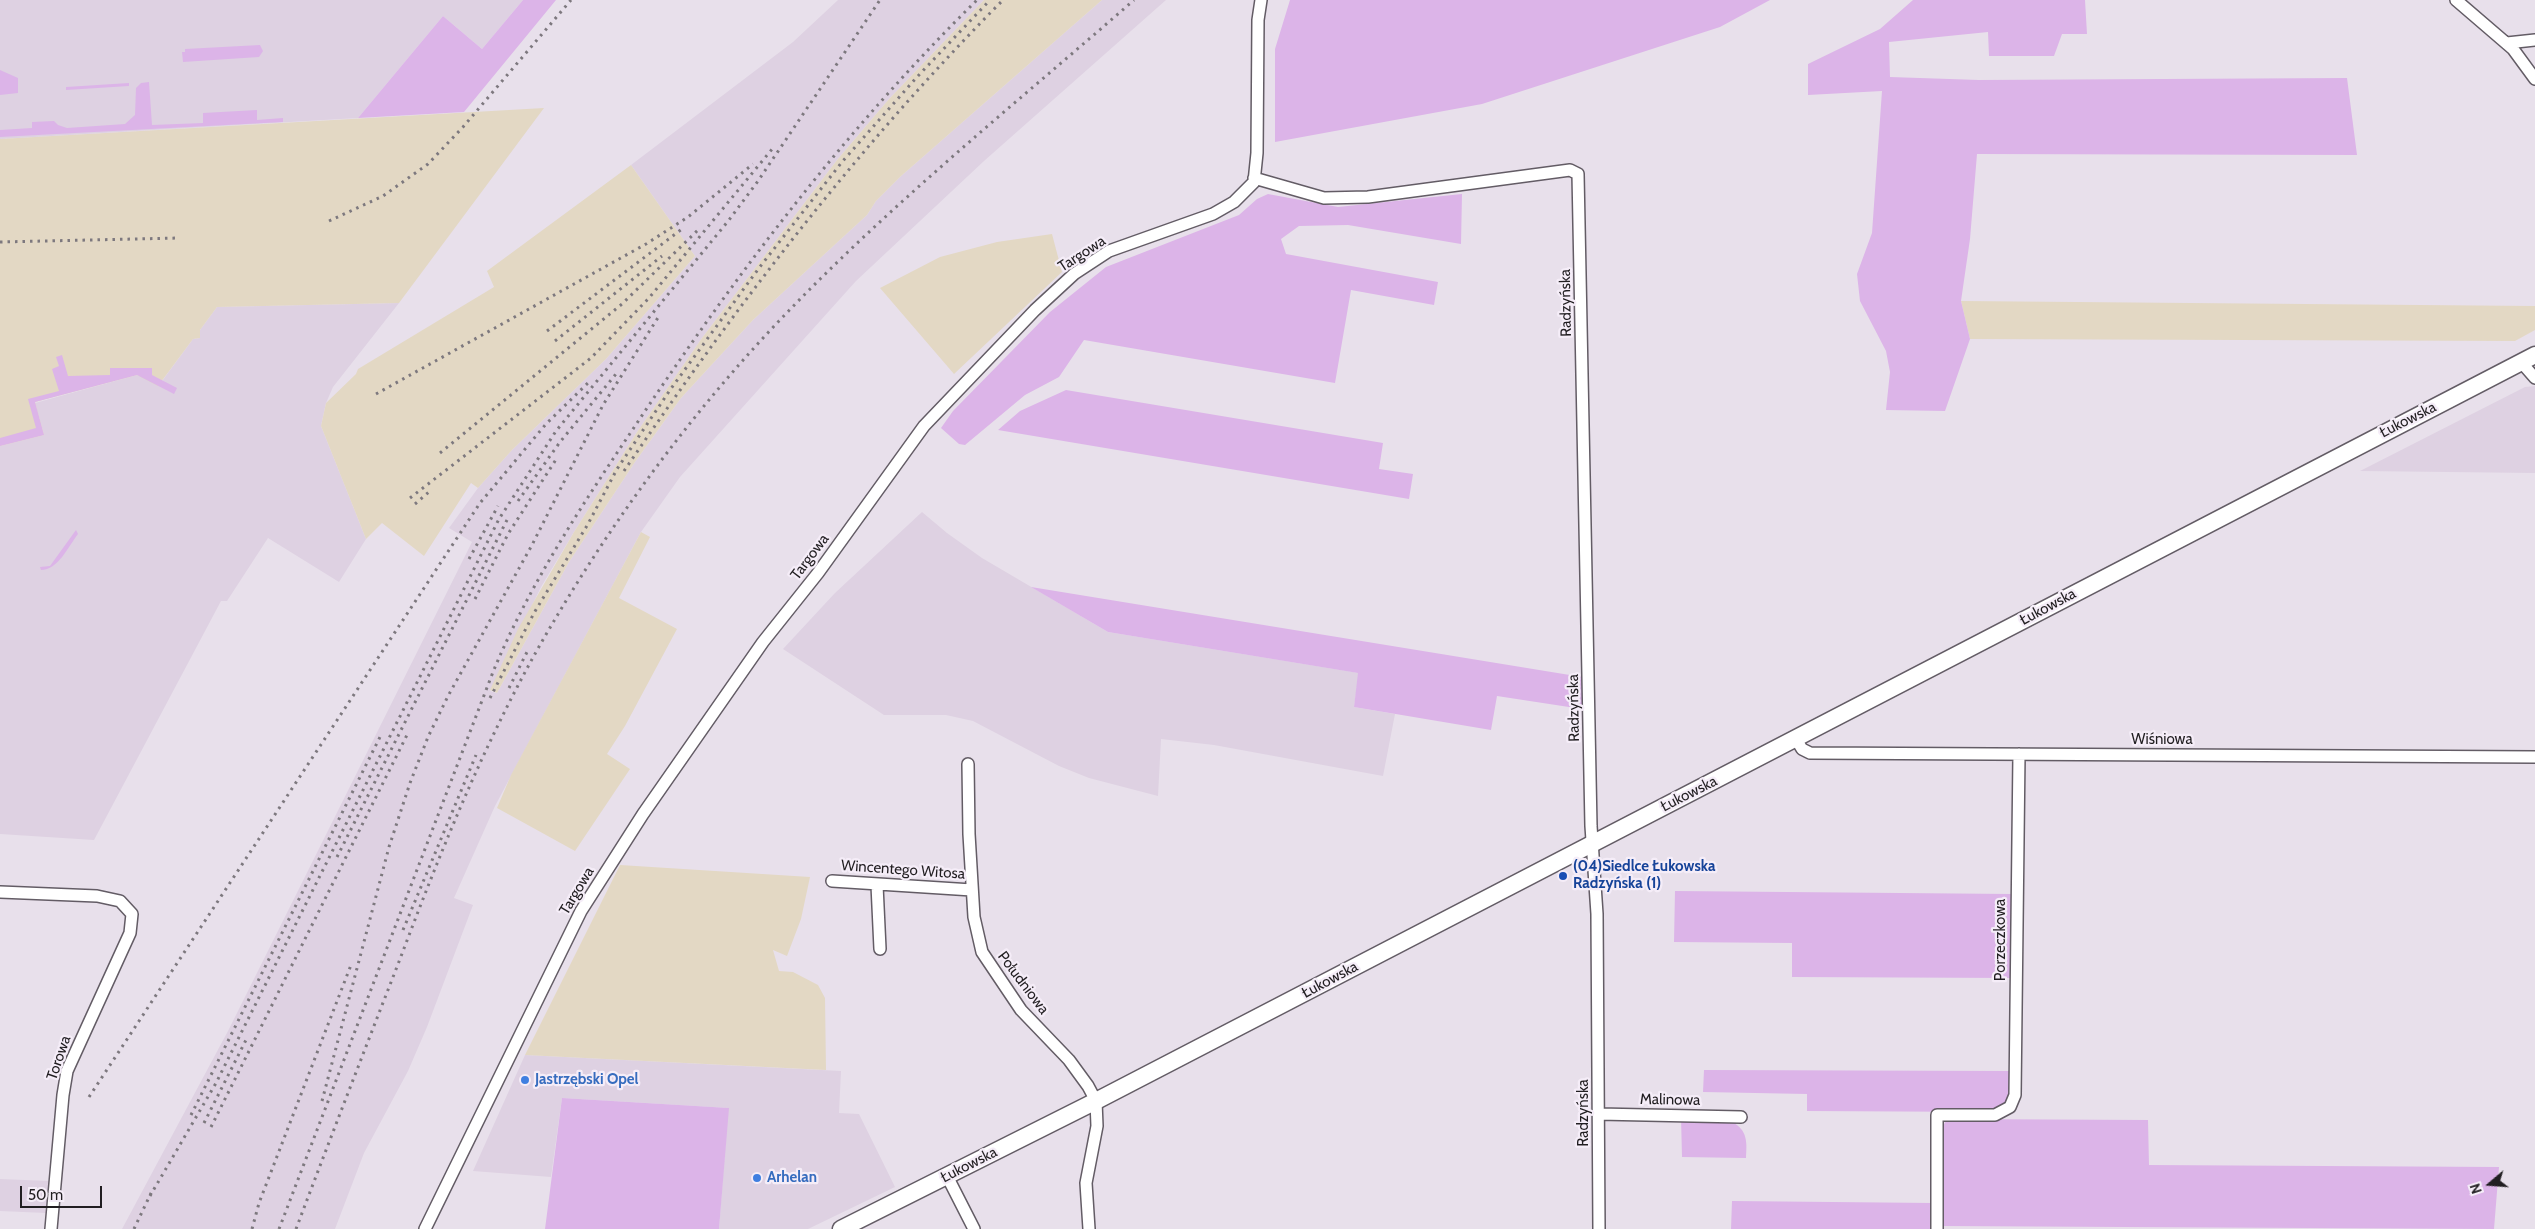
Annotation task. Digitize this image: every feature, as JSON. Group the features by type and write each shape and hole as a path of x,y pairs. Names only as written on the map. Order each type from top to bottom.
{"main road":[{"name":"Łukowska","path":"841,1229 1096,1102 2528,358"}],"street":[{"path":"1254,178 1257,153 1258,20 1261,0"},
{"path":"2456,0 2507,43 2535,78"},
{"path":"2507,43 2535,40"},
{"name":"Radzyńska","path":"1254,178 1324,198 1368,197 1570,170 1578,174 1592,843 1597,914 1599,1229"},
{"name":"Targowa","path":"425,1229 581,911 643,814 763,642 818,573 918,433 1009,336 1074,274 1110,252 1172,227 1213,214 1244,194 1254,178"},
{"path":"2528,358 2535,378"},
{"name":"Wiśniowa","path":"1796,739 1802,749 1810,752 2535,757"},
{"name":"Porzeczkowa","path":"1937,1229 1937,1115 1994,1115 2010,1107 2015,1095 2018,754"},
{"name":"Południowa","path":"968,764 969,834 976,932 987,962 1021,1010 1069,1060 1088,1086 1096,1102 1097,1126 1086,1183 1089,1229"},
{"name":"Wincentego Witosa","path":"832,881 972,890"},
{"path":"877,885 880,949"},
{"name":"Torowa","path":"0,892 97,896 120,901 128,908 132,920 130,933 67,1071 62,1095 51,1229"},
{"name":"Malinowa","path":"1599,1114 1741,1117"},
{"path":"948,1176 974,1229"}],"shaded area":[{"path":"0,0 523,0 482,49 443,16 358,118 0,139"},
{"path":"523,0 556,0 464,112 358,118 443,16 482,49"},
{"path":"838,0 984,0 889,99 837,160 702,338 637,432 574,532 541,587 490,691 497,693 569,562 635,462 681,398 753,320 867,215 876,201 900,177 1102,0 1166,0 984,161 856,281 680,477 641,532 495,806 454,898 473,905 427,1027 408,1071 364,1153 335,1229 122,1229 228,1031 472,542 449,528 478,488 512,450 606,359 695,256 631,165 793,42"},
{"path":"984,0 1102,0 900,177 876,201 867,215 753,320 681,398 635,462 569,562 497,693 490,690 518,629 574,532 637,432 702,338 837,160 889,99"},
{"path":"1290,0 1770,0 1720,27 1482,104 1275,142 1275,49"},
{"path":"1913,0 2085,0 2087,34 2062,34 2054,56 1989,56 1988,32 1889,42 1890,77 1979,80 2347,78 2357,155 1977,154 1970,239 1961,301 1970,339 1945,411 1886,410 1890,372 1886,351 1860,301 1857,274 1872,233 1882,91 1808,95 1808,64 1880,29"},
{"path":"260,45 263,51 259,57 183,62 182,52 185,52 185,49"},
{"path":"0,70 18,78 18,93 0,95"},
{"path":"149,82 152,125 203,123 203,113 257,110 257,120 283,118 283,122 0,137 0,130 32,128 32,122 54,121 58,125 67,128 125,124 135,115 136,88 141,83"},
{"path":"129,83 129,86 66,90 66,87"},
{"path":"544,108 399,303 217,307 200,330 200,338 193,339 158,386 137,375 35,402 44,435 0,446 0,139"},
{"path":"631,165 695,256 606,359 512,450 478,488 471,483 424,556 382,523 366,539 321,426 326,403 356,374 358,369 494,287 487,271"},
{"path":"1268,194 1338,207 1462,194 1461,244 1348,225 1299,226 1281,239 1286,254 1438,282 1434,305 1351,290 1335,383 1084,340 1059,377 1025,395 965,445 959,444 941,428 953,411 1050,312 1106,267 1239,215 1257,199"},
{"path":"1052,234 1062,272 954,374 880,288 940,257 997,242"},
{"path":"1961,301 2535,306 2535,330 2515,341 1970,339"},
{"path":"399,303 333,387 326,403 321,426 366,539 339,582 268,538 227,601 221,601 94,840 0,834 0,446 44,435 35,403 137,375 162,381 193,339 200,338 200,330 217,307"},
{"path":"62,355 68,376 110,375 110,368 152,368 152,375 177,388 174,394 137,375 35,402 44,435 0,446 0,438 36,428 28,399 59,391 52,369 59,366 56,357"},
{"path":"2535,386 2535,473 2360,471 2525,387"},
{"path":"1066,390 1383,443 1379,469 1413,474 1409,499 998,430 1020,411"},
{"path":"922,512 982,558 1108,632 1359,673 1354,707 1395,714 1383,776 1214,745 1161,739 1158,796 1089,778 1059,766 973,721 946,715 884,715 783,649 835,593"},
{"path":"76,530 78,534 58,562 47,569 41,570 40,567 50,566"},
{"path":"641,532 650,537 619,598 677,629 625,726 607,754 630,769 575,851 497,808 511,775"},
{"path":"1031,587 1582,677 1582,709 1497,696 1491,730 1354,707 1358,673 1108,632"},
{"path":"620,865 810,877 801,919 787,956 773,950 779,971 793,972 818,985 825,998 826,1070 525,1055"},
{"path":"1675,891 2012,894 2013,978 1792,977 1792,943 1674,942"},
{"path":"525,1055 841,1071 839,1113 859,1114 895,1187 808,1229 719,1229 728,1108 562,1098 551,1177 473,1171"},
{"path":"1704,1070 2010,1071 2010,1098 2007,1105 1993,1112 1807,1111 1807,1094 1703,1092"},
{"path":"562,1098 729,1108 719,1229 545,1229"},
{"path":"1681,1117 1732,1122 1737,1125 1744,1133 1746,1158 1682,1157"},
{"path":"1951,1119 2148,1120 2149,1165 2499,1167 2494,1229 1940,1226 1940,1131 1946,1121"},
{"path":"0,1179 49,1181 46,1213 0,1211"},
{"path":"1732,1201 1933,1203 1933,1229 1731,1229"}],"railway":[{"path":"329,221 383,196 428,164 463,127 571,0"},
{"path":"150,1196 216,1083 499,519 556,431 729,220 758,181 880,0"},
{"path":"279,1229 493,672 507,640 540,577 576,516 673,369 753,258 838,151 883,99 977,0"},
{"path":"490,698 534,613 588,524 617,469 670,390 759,268 842,162 917,77 990,0"},
{"path":"624,471 711,347 803,226 899,111 1003,0"},
{"path":"296,1229 433,874 468,789 528,666 601,545 656,468 715,393 778,322 820,279 952,157 1134,0"},
{"path":"410,498 591,358 649,298 773,148"},
{"path":"376,394 646,244 688,217 753,164"},
{"path":"440,453 622,304 700,228"},
{"path":"547,331 682,229"},
{"path":"0,242 179,238"},
{"path":"555,341 662,256"},
{"path":"322,1101 389,847 410,783 428,737 448,696 532,545 603,405 659,316"},
{"path":"518,501 560,442 616,374"},
{"path":"89,1097 480,503 546,424 591,380"},
{"path":"475,599 508,534 557,458"},
{"path":"415,504 430,491"},
{"path":"469,559 498,506"},
{"path":"337,857 508,518"},
{"path":"509,688 527,652"},
{"path":"191,1115 382,733"},
{"path":"211,1127 407,735"},
{"path":"403,930 476,755"},
{"path":"252,1229 259,1203 351,965"},
{"path":"204,1123 248,1036"},
{"path":"134,1229 152,1191"}],"place":[{"name":"(04)Siedlce Łukowska Radzyńska (1)","path":"1563,876"},
{"name":"Jastrzębski Opel","path":"525,1080"},
{"name":"Arhelan","path":"757,1178"}]}
